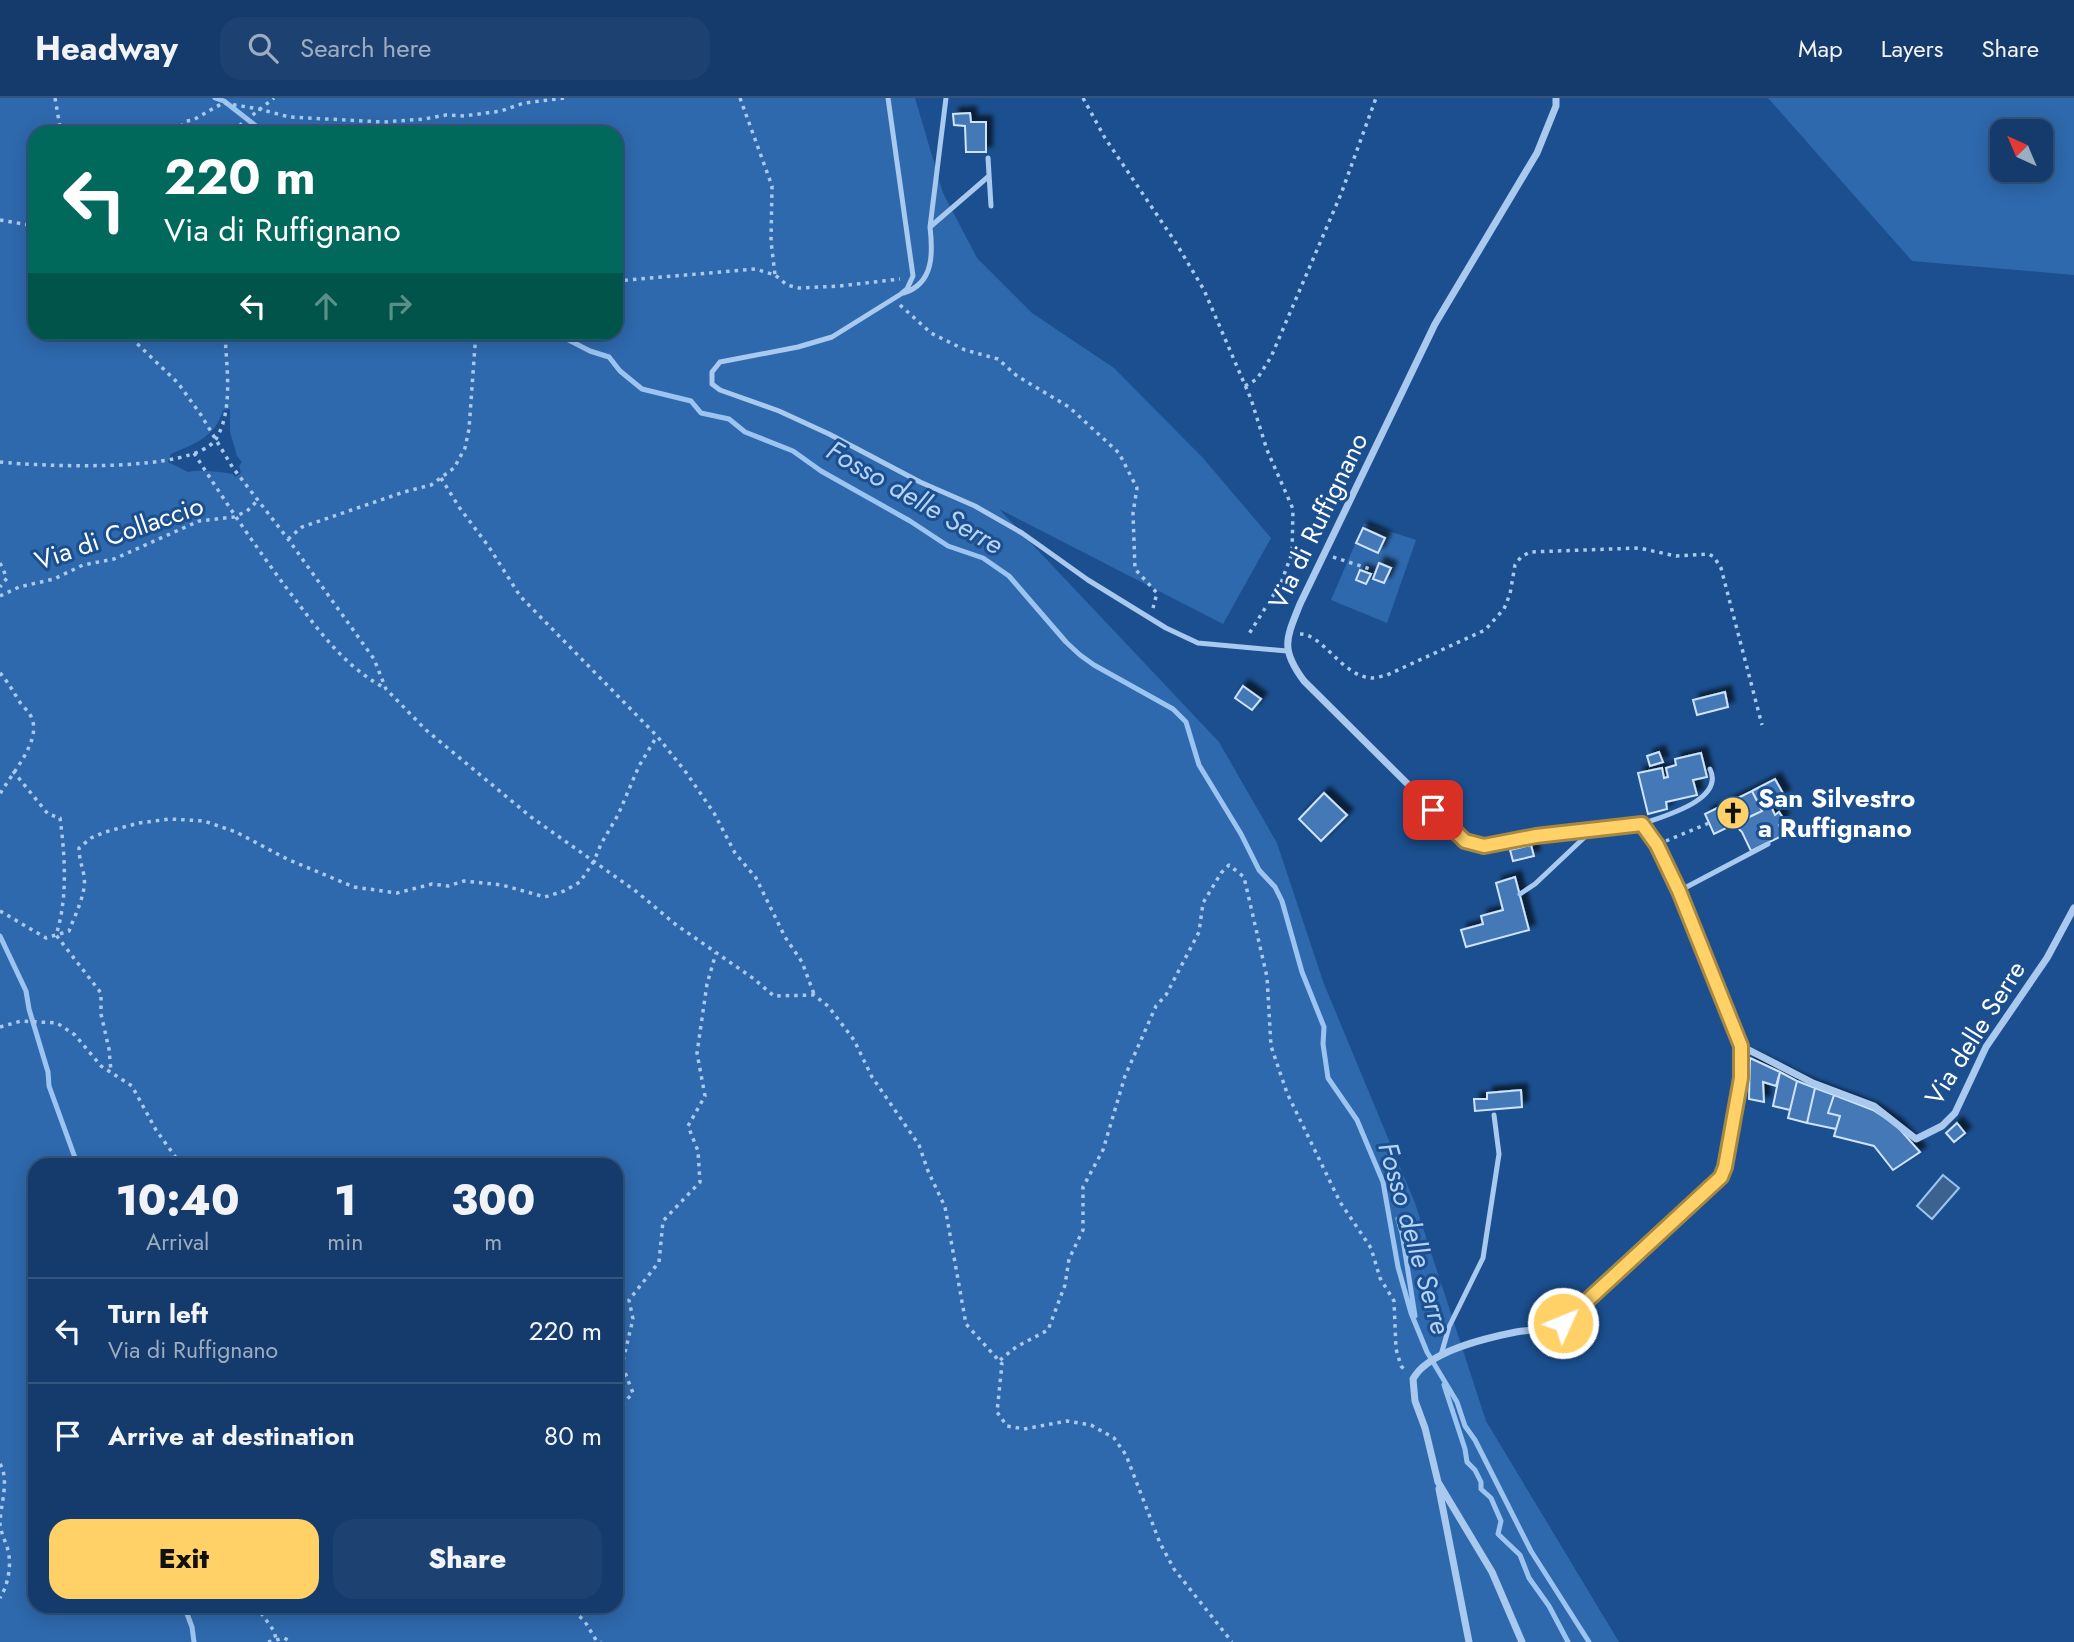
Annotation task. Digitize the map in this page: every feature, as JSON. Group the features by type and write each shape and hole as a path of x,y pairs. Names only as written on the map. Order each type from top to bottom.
{"street":[{"name":"Via di Ruffignano","path":"1556,98 1556,106 1537,153 1436,324 1287,636 1287,651 1304,681 1465,841 1484,846 1590,829 1642,824"},
{"path":"1469,1642 1438,1482 1425,1428 1415,1401 1413,1379 1424,1364 1441,1355 1491,1338 1553,1328 1563,1323 1712,1186 1721,1177 1725,1167 1741,1078 1741,1046 1679,891 1657,845 1642,824"},
{"name":"Via delle Serre","path":"1741,1046 1813,1083 1874,1106 1916,1139 1931,1134 1955,1113 1986,1046 2047,958 2074,908"},
{"path":"1438,1482 1492,1572 1522,1642"}],"lane":[{"path":"888,98 913,276 907,289 832,337 798,347 720,362 712,372 712,384 720,390 817,428 920,482 975,506 1022,533 1088,580 1198,643 1287,651"},
{"path":"901,294 910,291 922,281 932,263 930,228 946,98"},
{"path":"988,158 991,206"},
{"path":"930,228 989,176"},
{"path":"1642,824 1702,797 1713,785 1714,777 1710,769"},
{"path":"1520,894 1542,878 1590,829"},
{"path":"1679,891 1768,844"},
{"path":"1441,1355 1449,1327 1483,1258 1499,1154 1494,1115"}],"path":[{"path":"55,98 60,126"},
{"path":"239,126 274,98"},
{"path":"181,126 186,121 223,103 259,108 289,117 395,122 501,111 524,103 565,98"},
{"path":"740,98 772,186 771,241 775,275"},
{"path":"1083,98 1105,138 1176,243 1204,290 1293,509 1292,553 1281,583 1273,598 1262,609 1241,648"},
{"path":"1245,386 1257,379 1270,357 1341,194 1376,98"},
{"path":"0,220 28,225"},
{"path":"623,280 755,269 775,275 787,285 799,288 889,282 913,276"},
{"path":"894,299 931,333 965,350 998,359 1017,376 1069,407 1119,453 1137,488 1133,513 1135,569 1157,593 1151,618"},
{"path":"133,340 178,383 201,415 215,441 374,659 386,689"},
{"path":"194,453 215,441 225,419 225,340"},
{"path":"288,539 302,527 431,485 454,468 465,448 471,411 475,340"},
{"name":"Via di Collaccio","path":"0,462 100,467 194,453 234,517 199,521 114,559 83,565 54,579 19,587 0,596"},
{"path":"442,478 520,596 657,736 685,771 714,813 735,853 756,878 785,937 802,962 814,995 828,1006 854,1040 872,1077 919,1144 928,1171 945,1206 965,1324 1002,1364 997,1412 1007,1426 1024,1429 1067,1421 1091,1425 1114,1437 1126,1455 1160,1543 1174,1569 1232,1642"},
{"path":"257,500 247,511 234,517 327,642 364,677 386,689 426,730 531,817 774,996 814,995"},
{"path":"1287,636 1310,636 1344,667 1356,674 1370,678 1387,675 1485,630 1504,609 1510,594 1515,565 1521,557 1530,552 1639,548 1676,556 1709,554 1721,568 1762,726"},
{"path":"1325,554 1370,569"},
{"path":"0,563 6,578 0,587"},
{"path":"0,673 32,716 35,729 28,752 0,794"},
{"path":"0,911 46,938 69,931 79,905 85,877 79,863 79,848 91,838 105,832 139,823 170,819 204,821 236,832 287,859 354,887 397,893 432,884 449,886 464,881 502,885 545,897 580,882 594,861 639,766 657,736"},
{"path":"13,771 48,814 60,818 64,847 64,886 56,935"},
{"path":"1657,845 1709,823"},
{"path":"1000,1360 1016,1347 1048,1330 1065,1285 1069,1259 1083,1230 1083,1187 1103,1150 1125,1076 1156,1006 1166,995 1199,932 1203,903 1228,865 1244,877 1267,977 1271,1046 1287,1093 1340,1202 1371,1248 1380,1278 1394,1301 1396,1349 1401,1366 1413,1379"},
{"path":"56,935 101,993 101,1014 111,1071"},
{"path":"623,1361 633,1319 629,1300 659,1262 663,1222 700,1182 698,1150 688,1126 705,1096 697,1054 707,984 716,953"},
{"path":"0,1027 21,1021 57,1023 75,1035 101,1066 132,1086 156,1130 177,1158"},
{"path":"623,1368 633,1393 623,1404"},
{"path":"0,1464 4,1485 0,1527 9,1555 6,1588 0,1598"},
{"path":"261,1613 274,1631 275,1639"},
{"path":"575,1613 584,1620 596,1640 601,1642"},
{"path":"268,1642 285,1638 292,1642"}],"shaded area":[{"path":"0,98 915,98 943,193 977,258 1032,313 1114,368 1203,458 1271,538 1223,624 999,509 1219,742 1277,843 1324,984 1415,1203 1486,1421 1619,1642 0,1642","holes":["230,409 230,432 237,456 242,462 239,466 241,473 235,477 233,474 216,472 188,472 168,462 171,454 196,443 209,433 223,410"]},
{"path":"1768,98 2074,98 2074,275 1912,261"},
{"path":"1364,523 1416,540 1387,623 1331,600"},
{"path":"1943,1175 1959,1188 1932,1219 1917,1206"}],"building":[{"path":"970,113 971,122 986,122 986,152 966,152 965,126 954,125 953,114"},
{"path":"1363,528 1385,538 1378,553 1356,543"},
{"path":"1379,563 1391,568 1384,583 1373,579"},
{"path":"1360,570 1371,574 1366,584 1356,580"},
{"path":"1243,686 1261,699 1252,710 1235,698"},
{"path":"1725,692 1728,707 1697,715 1693,700"},
{"path":"1659,752 1663,762 1650,766 1647,756"},
{"path":"1701,753 1707,777 1693,780 1697,795 1666,802 1667,809 1648,814 1638,773 1662,768 1664,778 1668,777 1666,768 1676,765 1675,759"},
{"path":"1775,779 1784,795 1774,800 1772,795 1767,798 1775,815 1779,812 1783,818 1779,825 1784,835 1751,851 1742,832 1734,824 1762,811 1752,791"},
{"name":"San Silvestro a Ruffignano","path":"1752,791 1762,811 1714,834 1705,814"},
{"path":"1324,793 1347,815 1321,841 1299,819"},
{"path":"1531,845 1534,856 1513,861 1510,850"},
{"path":"1515,877 1529,930 1466,947 1461,930 1483,924 1481,916 1503,910 1496,883"},
{"path":"1750,1058 1780,1072 1776,1086 1763,1082 1764,1102 1749,1099"},
{"path":"1780,1072 1797,1081 1790,1110 1773,1106"},
{"path":"1797,1081 1815,1088 1807,1123 1788,1118"},
{"path":"1815,1088 1834,1095 1828,1113 1840,1116 1836,1129 1807,1123"},
{"path":"1521,1090 1522,1107 1475,1111 1474,1099 1487,1099 1487,1093"},
{"path":"1834,1095 1873,1110 1896,1125 1920,1152 1893,1170 1874,1146 1834,1136 1840,1116 1828,1113"},
{"path":"1957,1123 1965,1133 1954,1142 1946,1133"}],"waterway":[{"name":"Fosso delle Serre","path":"215,98 224,101 256,126"},
{"name":"Fosso delle Serre","path":"569,340 609,357 620,371 642,389 691,401 701,413 729,419 745,432 793,451 821,471 910,521 948,546 983,558 1009,576 1080,655 1173,709 1186,722 1199,765 1241,834 1259,870 1275,887 1282,901 1302,972 1324,1027 1323,1044 1328,1078 1357,1120 1383,1182 1398,1267 1411,1313 1427,1352 1457,1402 1465,1426 1475,1440 1531,1551 1589,1642"},
{"path":"0,936 26,991 48,1072 49,1086 75,1158"},
{"path":"1398,1219 1415,1316"},
{"path":"1444,1385 1467,1462 1475,1470 1481,1482 1481,1489 1491,1498 1501,1521 1498,1534 1520,1555 1529,1578 1549,1606 1568,1642"},
{"path":"187,1613 194,1642"}],"place":[{"name":"San Silvestro a Ruffignano","path":"1733,813"}],"route":[{"path":"1433,810 1465,841 1484,846 1536,836 1642,824 1657,845 1679,891 1741,1046 1741,1078 1721,1177 1563,1323"}]}
